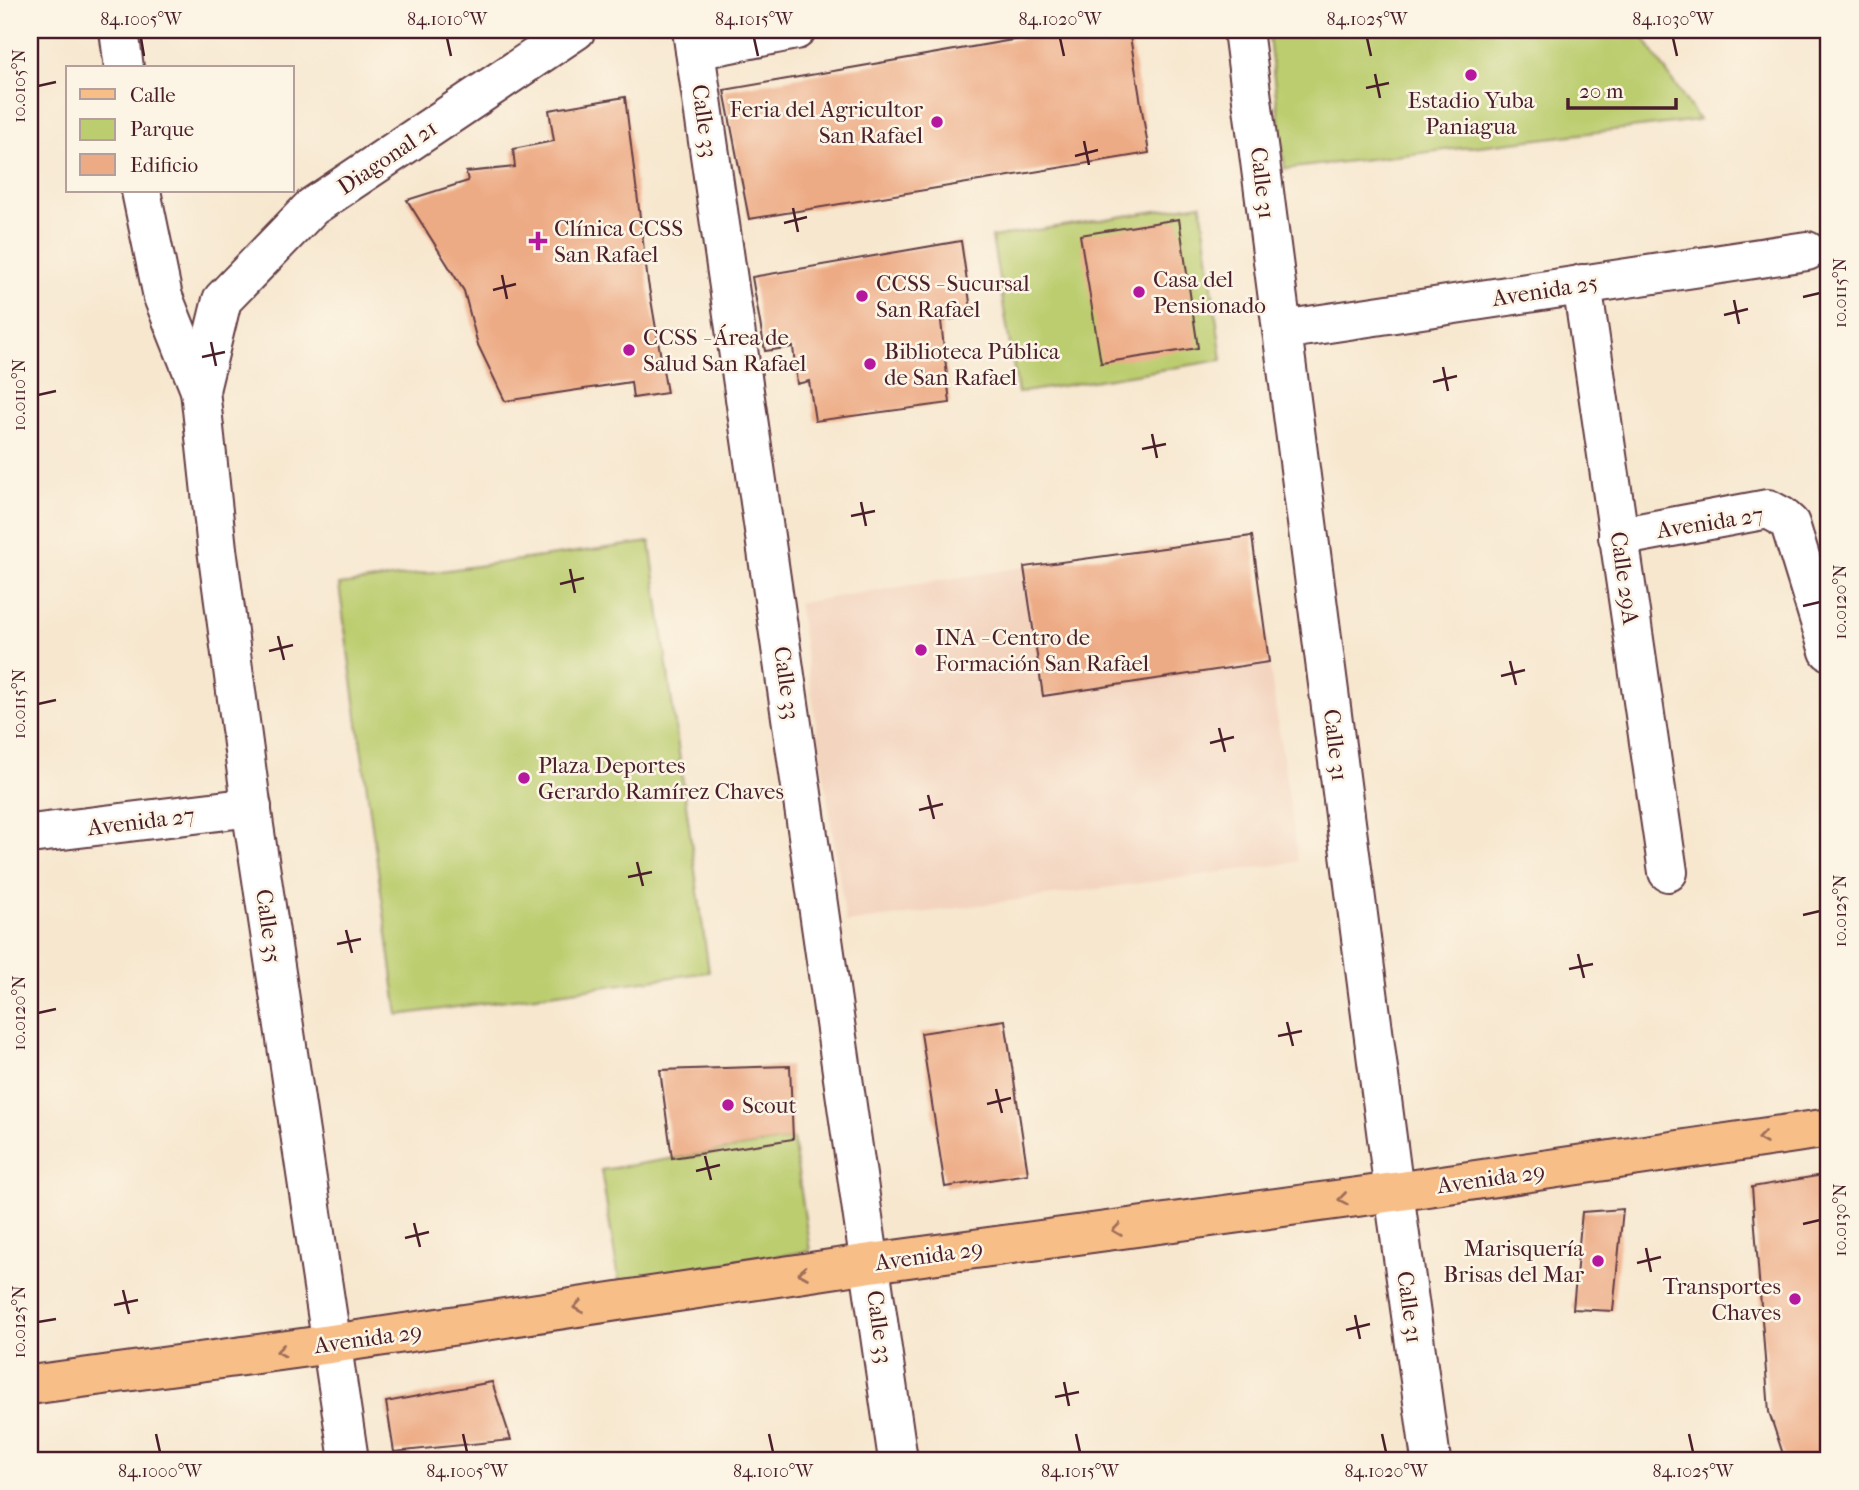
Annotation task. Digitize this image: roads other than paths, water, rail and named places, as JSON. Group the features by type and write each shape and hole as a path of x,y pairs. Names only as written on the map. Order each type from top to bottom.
{"main road":[{"name":"Avenida 29","path":"30,1385 1829,1128"}],"street":[{"path":"119,30 124,66"},
{"name":"Diagonal 21","path":"200,390 222,300 312,207 576,30"},
{"path":"693,40 789,30"},
{"name":"Calle 31","path":"1243,30 1431,1460"},
{"name":"Calle 33","path":"693,40 898,1460"},
{"path":"141,192 163,297 200,390"},
{"name":"Avenida 25","path":"1282,330 1807,251"},
{"name":"Calle 29A","path":"1582,284 1668,872"},
{"name":"Calle 35","path":"200,390 217,549 349,1460"},
{"name":"Avenida 27","path":"1618,537 1768,509 1782,516 1790,524 1829,651"},
{"name":"Avenida 27","path":"30,834 253,807"}],"place":[{"name":"Estadio Yuba Paniagua","path":"1471,75"},
{"name":"Feria del Agricultor San Rafael","path":"937,122"},
{"name":"Clínica CCSS San Rafael","path":"538,241"},
{"name":"Casa del Pensionado","path":"1139,292"},
{"name":"CCSS - Sucursal San Rafael","path":"862,296"},
{"name":"CCSS - Área de Salud San Rafael","path":"629,350"},
{"name":"Biblioteca Pública de San Rafael","path":"870,364"},
{"name":"INA - Centro de Formación San Rafael","path":"921,650"},
{"name":"Plaza Deportes Gerardo Ramírez Chaves","path":"524,778"},
{"name":"Scout","path":"728,1105"},
{"name":"Marisquería Brisas del Mar","path":"1598,1261"},
{"name":"Transportes Chaves","path":"1795,1299"}]}
